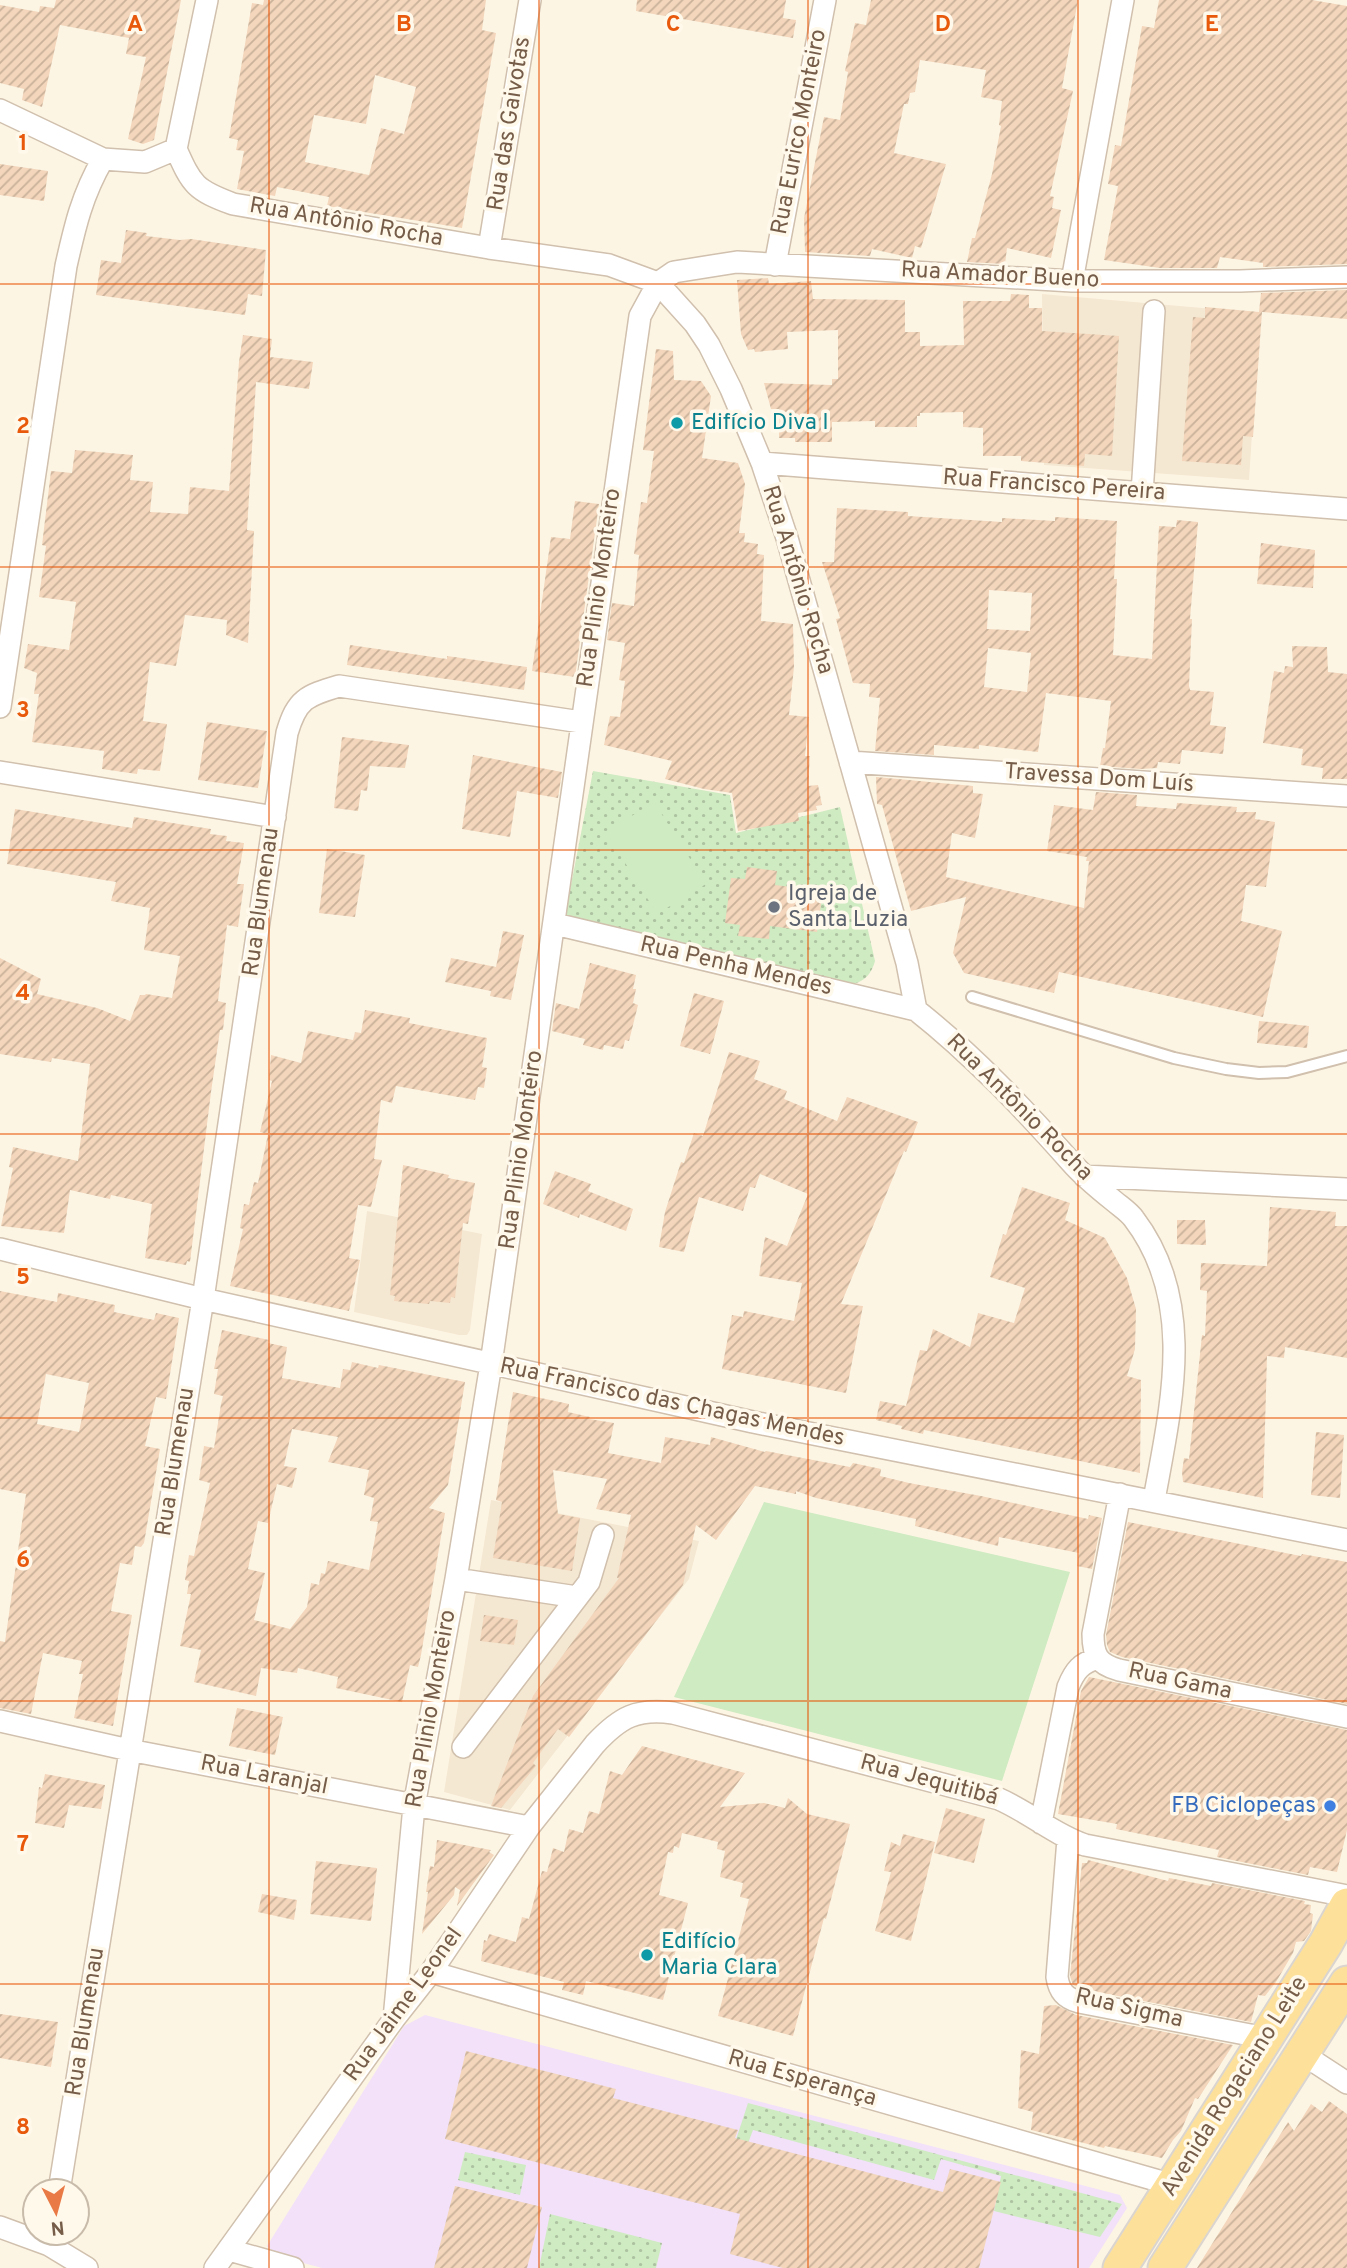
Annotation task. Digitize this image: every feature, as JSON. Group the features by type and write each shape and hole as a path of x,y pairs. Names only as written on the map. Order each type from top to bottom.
{"main road":[{"name":"Avenida Rogaciano Leite","path":"1120,2268 1266,2039 1347,1905"},
{"name":"Avenida Rogaciano Leite","path":"1165,2268 1347,1983"}],"street":[{"path":"0,110 103,159 145,162 176,149 208,0"},
{"name":"Rua das Gaivotas","path":"489,248 530,0"},
{"name":"Rua Eurico Monteiro","path":"775,265 825,0"},
{"path":"1072,281 1123,0"},
{"name":"Rua Antônio Rocha","path":"176,149 187,174 197,188 233,204 489,248 609,265 658,284 695,324 731,389 762,463 787,538 907,963 916,1010 948,1035 1036,1123 1084,1177 1133,1217 1152,1248 1165,1279 1173,1316 1176,1353 1165,1442 1154,1500"},
{"path":"0,707 66,266 76,220 88,184 103,159"},
{"name":"Rua Amador Bueno","path":"658,284 674,272 737,262 1072,281 1240,281 1347,277"},
{"name":"Rua Plinio Monteiro","path":"394,2019 414,1805 456,1579 491,1364 640,316 658,284"},
{"path":"1142,493 1154,311"},
{"name":"Rua Francisco Pereira","path":"762,463 1347,509"},
{"name":"Rua Blumenau","path":"61,2177 203,1299 286,733 292,714 310,695 339,686 581,722"},
{"name":"Travessa Dom Luís","path":"850,762 1347,796"},
{"path":"0,772 275,817"},
{"name":"Rua Penha Mendes","path":"555,924 916,1010"},
{"path":"1084,1177 1347,1189"},
{"name":"Rua Francisco das Chagas Mendes","path":"0,1249 203,1299 753,1422 1347,1540"},
{"name":"Rua Gama","path":"1120,1493 1093,1634 1093,1649 1106,1666 1347,1717"},
{"path":"463,1747 589,1582 603,1535"},
{"path":"456,1579 577,1597"},
{"path":"1041,1823 1068,1687 1075,1672 1084,1662 1098,1658"},
{"name":"Rua Jequitibá","path":"595,1744 628,1716 642,1712 673,1713 999,1799 1018,1807 1068,1839 1085,1845 1347,1896"},
{"name":"Rua Laranjal","path":"0,1721 129,1750 529,1827"},
{"name":"Rua Jaime Leonel","path":"215,2268 394,2019 431,1972 529,1827 595,1744"},
{"name":"Rua Sigma","path":"1068,1839 1057,1977 1063,1994 1079,2002 1266,2039"},
{"name":"Rua Esperança","path":"431,1972 1173,2185"},
{"path":"1301,2053 1347,2083"},
{"path":"0,2227 21,2232"},
{"path":"60,2247 87,2268"},
{"path":"229,2250 293,2268"}],"lane":[{"path":"972,997 1174,1058 1226,1069 1259,1073 1287,1072 1347,1056"}],"shaded area":[{"path":"1042,294 1260,313 1249,480 1044,465"},
{"path":"367,1211 482,1234 470,1330 467,1335 354,1312"},
{"path":"491,1500 699,1541 689,1579 510,1810 444,1792"},
{"path":"425,2015 1120,2195 1127,2208 1089,2268 322,2268 274,2255 267,2246 404,2026"}],"green space":[{"path":"593,771 730,795 736,833 840,807 875,961 870,973 857,983 838,985 565,916"},
{"path":"654,802 706,884 657,914 606,832"},
{"path":"764,1502 1070,1572 1002,1781 674,1697"},
{"path":"748,2103 1122,2204 1100,2237 994,2211 1001,2176 941,2159 934,2180 753,2130 740,2165 729,2161"},
{"path":"465,2152 526,2165 520,2195 458,2180"},
{"path":"550,2214 662,2243 656,2268 539,2268"}],"building":[{"path":"56,0 181,0 154,140 143,144 128,139 146,57 126,54 129,38 60,25 42,107 22,100 24,89 0,83 0,5 39,12 40,6 54,8"},
{"path":"264,0 486,0 482,30 496,33 462,228 327,206 329,197 277,187 275,196 237,189 244,151 236,150 238,140 229,138 252,3 263,5","holes":["375,75 416,87 404,134 381,128 369,175 305,162 314,115 366,124"]},
{"path":"637,0 786,0 783,18 796,20 793,38 636,11"},
{"path":"871,0 1078,0 1062,88 1073,91 1050,196 1054,197 1052,208 1061,210 1051,258 1007,248 1005,264 967,262 992,174 1001,126 1002,101 981,97 986,70 920,60 915,92 910,93 908,104 904,104 894,153 946,164 921,248 915,246 912,258 872,249 870,256 805,252 804,218 824,117 840,120 848,72 845,71 855,23 866,25"},
{"path":"1159,0 1312,0 1347,6 1347,264 1263,267 1263,263 1220,257 1217,268 1160,268 1104,260 1118,186 1108,184 1115,145 1121,146 1142,26 1154,28"},
{"path":"0,164 48,171 44,201 0,195"},
{"path":"126,230 147,233 146,236 191,239 266,250 262,296 248,294 245,315 96,295 101,260 121,263"},
{"path":"768,278 769,284 811,281 813,299 905,300 905,332 920,332 920,346 964,345 963,301 1010,301 1011,294 1029,295 1029,308 1042,308 1042,331 1119,336 1112,456 1085,454 1084,466 1021,461 1021,456 983,456 983,428 963,427 963,412 920,413 920,416 917,416 917,427 875,427 875,421 832,422 832,442 795,442 795,438 779,438 779,409 771,409 764,383 832,385 832,379 838,379 838,330 787,332 788,349 755,352 754,349 748,350 741,334 737,280"},
{"path":"1347,290 1347,319 1262,312 1253,437 1243,436 1241,465 1182,461 1193,317 1205,318 1205,307 1259,312 1261,293"},
{"path":"243,335 272,339 270,357 313,362 309,389 256,382 247,530 254,531 248,643 226,635 227,620 185,615 176,666 150,662 143,721 167,724 160,771 138,769 137,774 102,769 104,751 32,742 39,694 34,694 37,673 24,668 28,644 69,650 76,602 39,597 46,546 42,545 51,471 72,473 75,450 133,455 130,480 153,482 150,512 188,514 190,487 229,491"},
{"path":"656,349 673,351 674,380 701,381 711,396 702,458 738,463 745,484 739,533 745,533 744,542 758,544 757,554 764,555 761,621 793,624 794,667 789,715 809,717 805,756 810,756 808,786 818,785 822,805 816,806 817,810 798,813 799,821 738,831 732,793 665,779 672,761 604,745 610,716 620,717 625,681 619,680 625,643 607,640 612,603 634,606 639,555 634,554 641,502 647,503 654,451 643,450"},
{"path":"575,501 599,504 575,677 532,671 551,537 570,539"},
{"path":"837,508 1002,522 1002,518 1055,521 1055,517 1117,521 1113,655 1152,659 1159,526 1176,527 1177,520 1198,522 1190,619 1189,686 1190,690 1214,692 1210,725 1226,727 1223,754 1182,750 1180,764 1158,762 1157,768 1141,769 1100,766 1111,701 1046,693 1038,752 979,745 979,749 934,745 934,755 875,751 880,698 869,697 870,684 853,683 836,619 840,618 822,562 834,562","holes":["989,590 1032,593 1030,631 987,629","988,648 1031,653 1027,692 984,687"]},
{"path":"1261,543 1315,550 1313,588 1257,584"},
{"path":"350,645 527,667 524,690 347,665"},
{"path":"1292,646 1327,647 1328,672 1347,674 1347,779 1322,779 1323,768 1301,765 1303,749 1263,743 1274,671 1284,673 1285,666 1293,667"},
{"path":"207,722 267,731 258,788 198,780"},
{"path":"342,737 409,745 405,768 370,766 367,791 361,790 358,811 334,808"},
{"path":"473,755 562,772 558,798 517,791 510,837 462,829"},
{"path":"876,777 973,786 973,793 983,794 975,838 952,833 946,877 1084,908 1089,861 1086,861 1087,857 1047,851 1054,805 1093,810 1096,792 1137,795 1136,806 1176,809 1177,803 1237,807 1236,812 1256,812 1255,819 1275,822 1266,887 1246,885 1241,921 1282,931 1263,1017 1059,972 1054,993 964,973 953,953 966,897 911,911 882,805 877,804"},
{"path":"15,809 132,828 134,817 211,829 210,834 227,836 226,841 244,843 237,884 244,884 238,927 227,925 218,1001 226,1003 223,1030 220,1030 211,1092 190,1262 187,1261 186,1265 145,1258 152,1204 111,1195 110,1199 70,1190 64,1233 1,1226 13,1168 9,1167 13,1147 78,1161 90,1064 52,1058 51,1062 0,1054 0,958 41,979 37,994 97,1008 130,1021 140,995 172,998 180,956 144,950 150,908 111,901 116,882 7,864"},
{"path":"327,849 365,855 355,917 319,913"},
{"name":"Igreja de Santa Luzia","path":"747,867 777,871 775,885 823,891 817,932 770,926 769,939 738,936 740,925 725,923 731,878 745,879"},
{"path":"503,931 524,935 511,1000 490,996 491,991 445,982 451,958 496,967"},
{"path":"590,963 636,975 633,1003 638,1005 629,1041 625,1040 623,1049 604,1045 603,1050 583,1045 585,1039 552,1031 556,1003 579,1009"},
{"path":"694,993 724,1001 710,1054 680,1046"},
{"path":"365,1010 410,1018 409,1023 487,1038 482,1067 487,1068 484,1088 478,1087 475,1100 396,1086 392,1103 381,1100 374,1159 382,1160 371,1207 358,1205 349,1258 360,1260 349,1311 230,1286 243,1229 240,1228 244,1204 249,1205 254,1182 258,1183 268,1134 260,1132 272,1081 269,1080 271,1055 301,1063 308,1031 353,1040 355,1032 361,1033"},
{"path":"1259,1021 1309,1026 1307,1048 1257,1043"},
{"path":"729,1052 760,1061 754,1079 787,1091 784,1099 837,1121 847,1097 918,1122 841,1304 863,1306 846,1393 722,1369 732,1315 743,1317 744,1311 794,1321 802,1283 759,1276 765,1237 787,1246 808,1194 760,1174 755,1188 750,1187 743,1211 699,1197 684,1252 659,1247 665,1212 681,1162 684,1163 694,1133 703,1136"},
{"path":"403,1165 475,1183 468,1224 463,1223 455,1298 451,1297 450,1303 394,1301 395,1296 390,1295"},
{"path":"555,1171 591,1184 588,1191 633,1209 626,1231 580,1214 579,1218 543,1204"},
{"path":"1022,1187 1070,1203 1065,1220 1105,1238 1127,1278 1136,1309 1135,1349 1127,1376 1141,1380 1140,1473 924,1430 923,1434 876,1420 880,1401 906,1406 920,1350 927,1351 933,1329 970,1347 978,1313 1014,1323 1025,1288 990,1277 1003,1234 1006,1235"},
{"path":"1270,1207 1336,1212 1335,1226 1347,1226 1347,1358 1285,1347 1284,1358 1267,1356 1263,1498 1183,1482 1182,1472 1184,1458 1189,1459 1202,1335 1205,1336 1207,1291 1200,1290 1201,1263 1267,1266"},
{"path":"1177,1220 1205,1220 1206,1245 1177,1244"},
{"path":"0,1291 57,1302 58,1293 115,1305 114,1312 154,1320 156,1313 179,1318 166,1399 156,1397 145,1446 160,1449 144,1543 141,1547 135,1546 132,1565 120,1563 111,1611 132,1615 113,1726 74,1718 83,1674 79,1674 82,1661 43,1653 31,1714 0,1708 0,1641 5,1642 26,1494 0,1489","holes":["46,1374 89,1383 79,1432 37,1424"]},
{"path":"222,1330 269,1340 268,1343 287,1347 282,1378 340,1388 343,1369 350,1370 352,1362 465,1382 448,1485 429,1508 445,1513 421,1655 418,1667 410,1665 402,1702 336,1688 338,1677 298,1668 297,1673 261,1668 256,1696 194,1682 201,1650 180,1646 191,1594 187,1594 189,1581 185,1580 189,1555 194,1556 210,1483 199,1480 204,1446 214,1448 223,1396 214,1394 218,1369 214,1369","holes":["292,1429 338,1437 328,1462 369,1470 364,1495 374,1498 370,1521 378,1522 369,1570 328,1561 325,1574 321,1573 319,1585 311,1583 307,1607 290,1629 254,1620 265,1573 248,1569 258,1521 268,1523 277,1484 292,1488 297,1468 284,1466"]},
{"path":"513,1392 569,1404 568,1412 614,1423 608,1453 661,1463 665,1437 710,1445 711,1437 765,1452 850,1467 853,1463 881,1469 880,1476 909,1483 1088,1519 1089,1515 1102,1518 1092,1569 1077,1566 1079,1553 999,1537 998,1546 915,1526 916,1519 816,1498 796,1491 796,1494 755,1486 716,1540 696,1525 683,1585 569,1737 558,1729 533,1763 536,1766 501,1808 491,1806 533,1696 619,1578 631,1515 596,1509 607,1479 553,1470 558,1514 580,1518 572,1571 493,1558 502,1502 496,1500"},
{"path":"1316,1432 1344,1435 1340,1498 1311,1495"},
{"path":"1128,1522 1301,1556 1302,1554 1347,1562 1347,1704 1122,1657 1110,1652 1106,1635"},
{"path":"484,1615 518,1620 514,1645 480,1641"},
{"path":"1089,1677 1347,1730 1347,1830 1337,1872 1310,1867 1308,1875 1217,1857 1219,1850 1116,1829 1117,1824 1058,1814 1081,1691"},
{"path":"237,1708 283,1717 275,1755 229,1746"},
{"path":"642,1746 745,1773 720,1807 764,1803 785,1808 788,1798 807,1814 850,1824 793,2036 718,2016 749,1899 740,1897 743,1883 720,1877 725,1851 717,1849 718,1842 682,1833 679,1848 674,1846 673,1853 668,1852 659,1895 688,1903 663,2000 586,1981 583,1995 562,1990 564,1982 481,1961 484,1940 487,1941 489,1934 516,1942 522,1917 529,1919 542,1871 547,1872 553,1848 564,1852 569,1829 583,1833 589,1811 599,1814 610,1771 622,1775"},
{"path":"45,1774 105,1785 101,1809 69,1805 64,1828 35,1823 39,1787 42,1788"},
{"path":"946,1808 985,1819 974,1863 934,1853"},
{"path":"903,1834 935,1842 911,1941 875,1931 891,1872 884,1871 891,1842 900,1846"},
{"path":"437,1840 491,1850 489,1852 494,1855 457,1906 460,1890 455,1887 454,1895 422,1934 430,1866 434,1867"},
{"path":"1088,1860 1168,1881 1169,1878 1211,1886 1212,1883 1305,1901 1304,1904 1311,1905 1310,1913 1313,1914 1311,1931 1304,1941 1296,1942 1293,1953 1265,1996 1258,1995 1251,2022 1082,1989 1073,1985 1070,1976 1082,1863 1087,1863"},
{"path":"316,1861 377,1868 371,1921 310,1914"},
{"path":"262,1894 297,1900 294,1920 258,1912"},
{"path":"1056,2005 1076,2015 1233,2045 1198,2099 1195,2098 1181,2131 1162,2158 1105,2146 1104,2148 1031,2130 1033,2112 1018,2108 1021,2050 1039,2054 1044,2006"},
{"path":"0,2014 58,2022 51,2067 0,2058"},
{"path":"466,2051 616,2089 613,2098 738,2130 735,2138 943,2192 950,2169 1001,2182 979,2268 783,2268 730,2254 740,2214 445,2139"},
{"path":"1329,2101 1347,2114 1347,2268 1197,2268 1288,2122 1294,2131 1311,2104 1322,2112"},
{"path":"455,2186 542,2207 527,2268 434,2268"}],"place":[{"name":"Edifício Diva I","path":"677,423"},
{"name":"Igreja de Santa Luzia","path":"774,907"},
{"name":"FB Ciclopeças","path":"1330,1806"},
{"name":"Edifício Maria Clara","path":"647,1955"}]}
